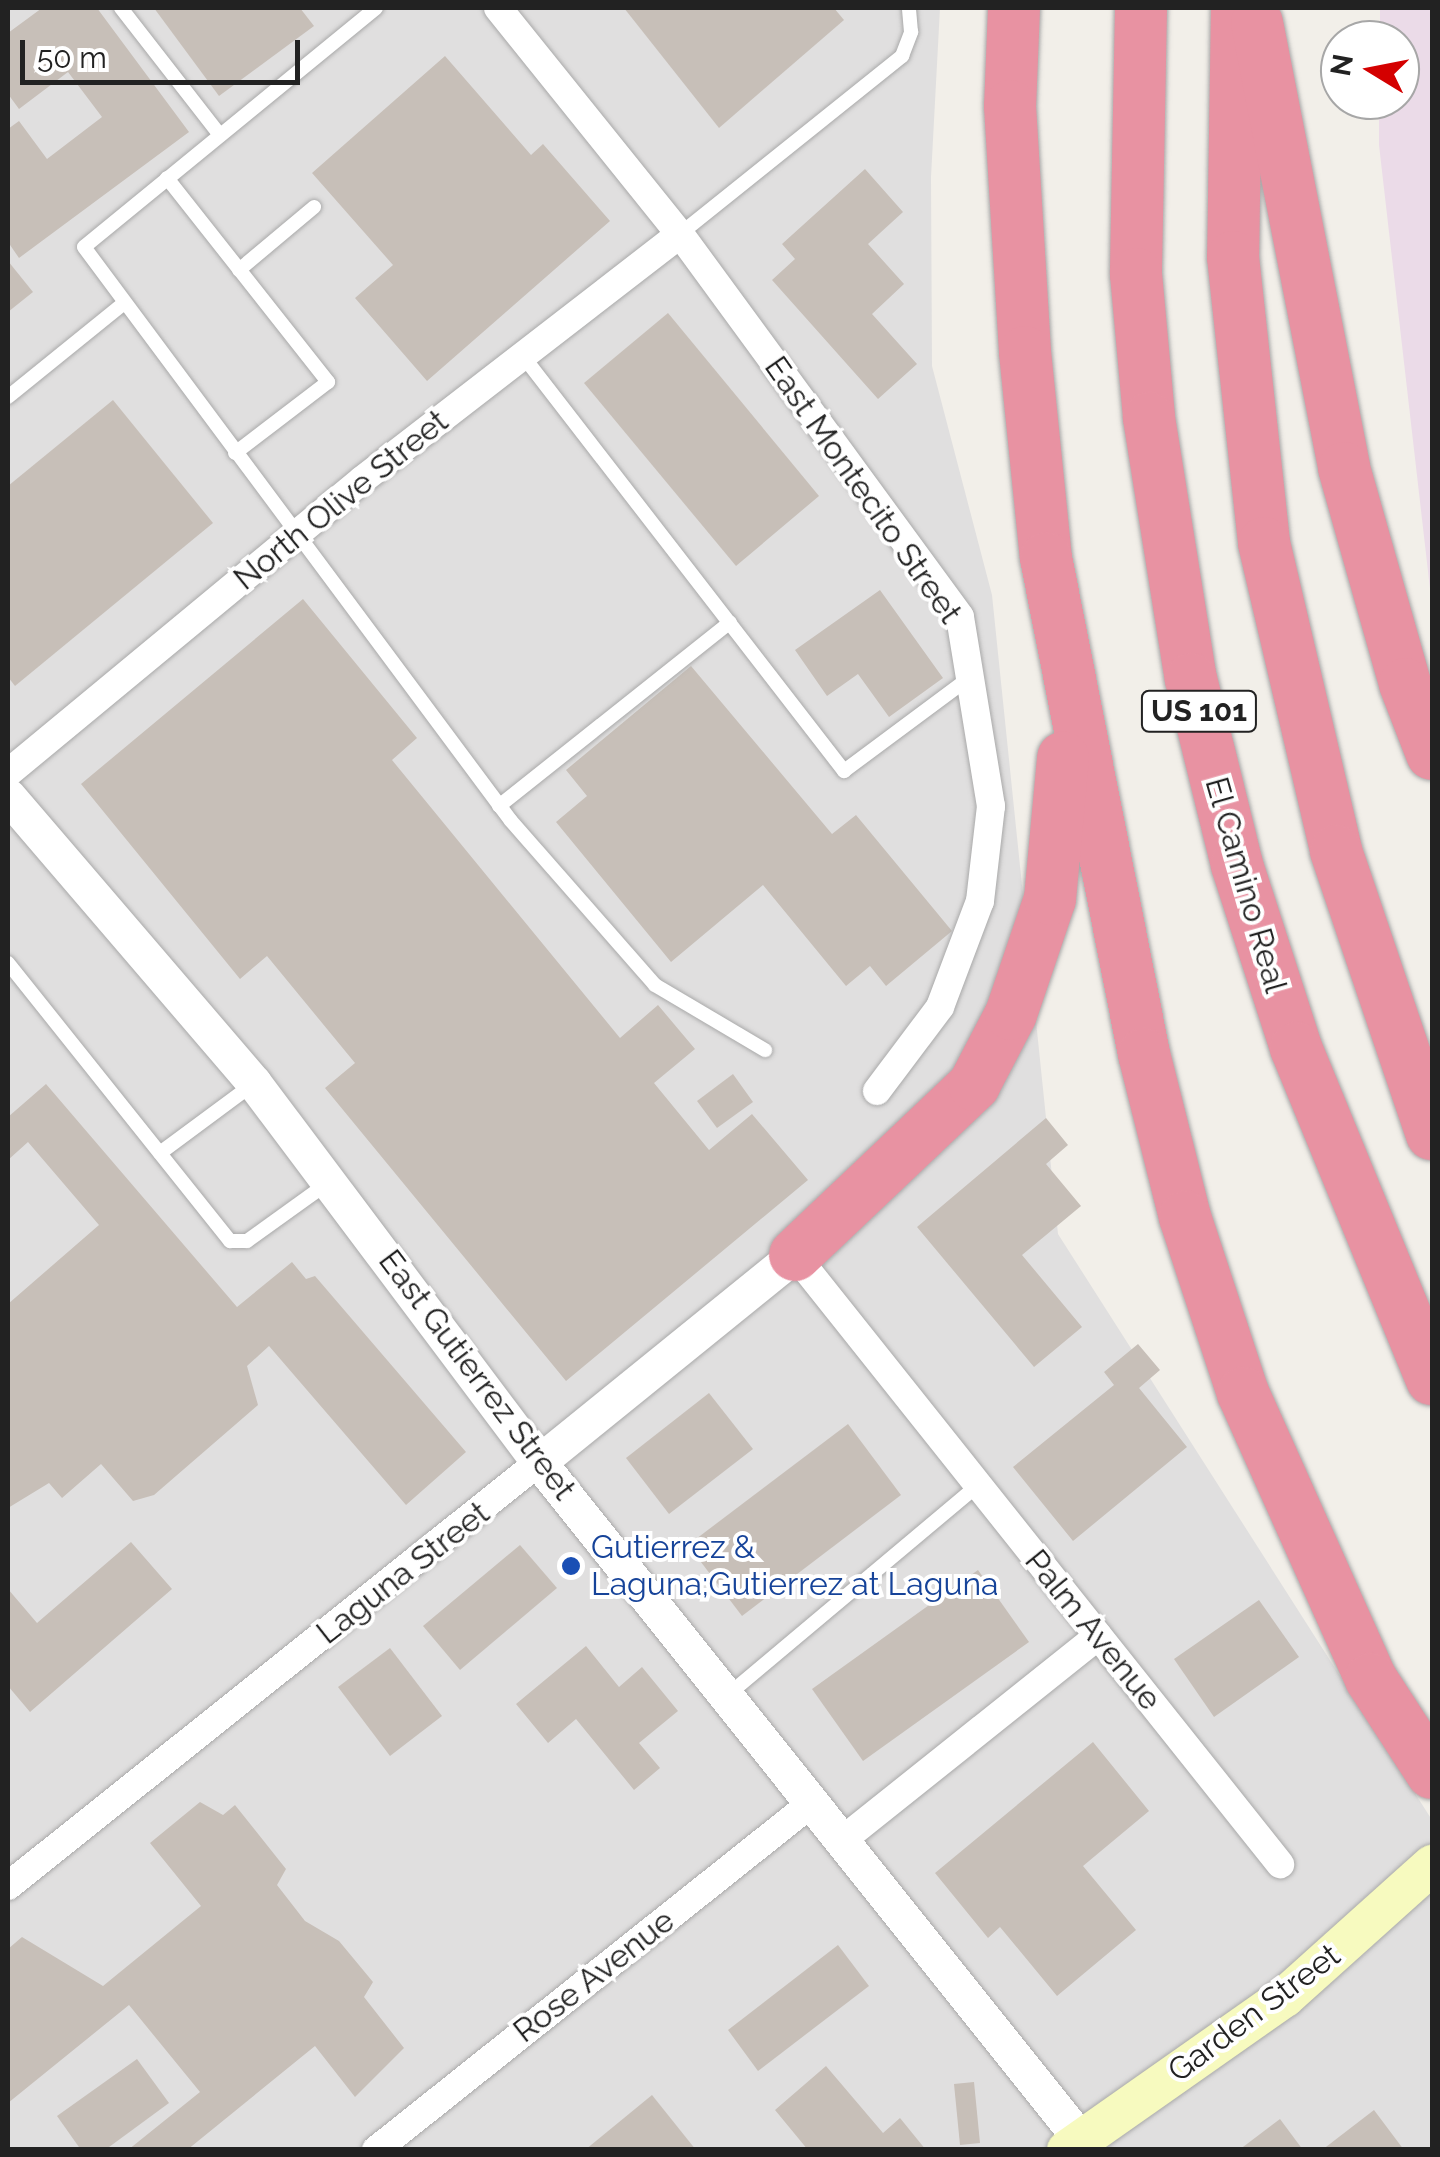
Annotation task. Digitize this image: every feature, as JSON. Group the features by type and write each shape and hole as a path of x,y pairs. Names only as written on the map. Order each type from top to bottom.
{"highway":[{"path":"1014,8 1010,106 1025,352 1060,647 1144,1054 1185,1217 1243,1393 1371,1678 1432,1773"},
{"name":"El Camino Real","path":"1142,8 1136,274 1148,418 1192,678 1237,865 1296,1048 1432,1379"},
{"name":"US 101","path":"1237,8 1233,257 1264,543 1336,850 1432,1134"},
{"path":"1254,8 1344,468 1400,666 1432,754"},
{"path":"795,1255 974,1085 1012,1014 1050,899 1060,839 1060,647"}],"main road":[{"name":"Garden Street","path":"1079,2146 1284,1997 1432,1866"}],"street":[{"name":"East Montecito Street","path":"498,8 680,234 960,617 973,676 990,806 980,901 940,1007 877,1092"},
{"name":"North Olive Street","path":"8,773 294,536 680,234"},
{"name":"East Gutierrez Street","path":"8,796 332,1180 539,1462 845,1838 1079,2146"},
{"name":"Laguna Street","path":"9,1883 795,1255"},
{"name":"Palm Avenue","path":"795,1255 1280,1864"},
{"path":"845,1838 1098,1636"},
{"name":"Rose Avenue","path":"376,2150 813,1802"}],"lane":[{"path":"121,8 219,134"},
{"path":"376,8 84,247 294,536 499,806 655,985 765,1050"},
{"path":"680,234 902,56 911,32 909,8"},
{"path":"166,178 328,382 234,454"},
{"path":"239,270 314,208"},
{"path":"8,397 124,303"},
{"path":"523,356 844,771 973,676"},
{"path":"499,806 730,622"},
{"path":"8,963 230,1241 247,1241 332,1180"},
{"path":"160,1154 254,1083"},
{"path":"729,1694 978,1485"}],"shaded area":[{"path":"8,8 940,8 931,177 932,366 992,595 1058,1234 1432,1820 1432,2149 8,2150"},
{"path":"1380,8 1432,8 1432,606 1379,145 1379,120 1420,120 1420,20 1380,20"}],"building":[{"path":"42,8 97,8 189,132 19,258 8,242 8,129 19,121 47,159 102,117 68,72 19,109 8,94 8,33"},
{"path":"154,8 300,8 314,26 219,96"},
{"path":"624,8 834,8 844,20 719,128"},
{"path":"445,56 531,155 543,144 610,221 427,381 355,298 393,265 312,173"},
{"path":"865,169 903,212 868,244 904,284 872,314 917,364 878,399 772,280 795,259 782,244"},
{"path":"8,261 33,292 8,312"},
{"path":"668,313 819,496 736,566 584,383"},
{"path":"113,400 213,523 15,686 8,677 8,486"},
{"path":"880,590 943,678 889,717 858,674 827,696 795,650"},
{"path":"303,599 417,738 392,760 620,1038 658,1005 695,1049 654,1083 709,1150 752,1114 808,1180 566,1381 325,1088 355,1063 267,956 240,979 81,784"},
{"path":"691,666 832,834 856,815 952,931 886,986 870,966 846,986 763,885 671,962 556,822 587,796 566,770"},
{"path":"733,1074 753,1102 717,1128 697,1101"},
{"path":"46,1084 237,1307 292,1262 306,1279 315,1276 466,1452 406,1505 269,1346 247,1366 258,1405 154,1495 133,1501 101,1464 62,1498 49,1483 8,1508 8,1304 99,1225 28,1142 8,1160 8,1117"},
{"path":"1046,1118 1068,1145 1046,1164 1081,1206 1022,1255 1082,1327 1034,1367 917,1227"},
{"path":"1138,1344 1160,1370 1139,1388 1187,1447 1073,1541 1013,1467 1114,1385 1104,1372"},
{"path":"709,1393 753,1449 669,1514 626,1458"},
{"path":"848,1424 901,1495 742,1616 688,1545"},
{"path":"131,1542 172,1589 30,1712 8,1686 8,1589 37,1623"},
{"path":"520,1545 557,1588 460,1670 423,1626"},
{"path":"978,1570 1029,1642 863,1761 812,1689"},
{"path":"1259,1600 1299,1657 1214,1717 1174,1659"},
{"path":"586,1646 619,1687 642,1667 678,1711 639,1743 660,1768 634,1790 576,1719 548,1743 516,1704"},
{"path":"390,1648 442,1716 390,1756 338,1687"},
{"path":"1093,1742 1149,1811 1083,1866 1136,1930 1057,1996 1000,1927 988,1938 935,1873"},
{"path":"200,1802 223,1815 235,1805 286,1869 277,1885 305,1921 339,1941 373,1982 364,1997 404,2048 355,2097 315,2046 187,2150 128,2150 200,2092 129,2005 8,2103 8,1949 22,1937 103,1986 201,1906 150,1843"},
{"path":"838,1945 869,1986 758,2071 728,2030"},
{"path":"137,2059 169,2103 105,2150 81,2150 57,2116"},
{"path":"826,2066 883,2133 900,2118 926,2150 808,2150 775,2110"},
{"path":"974,2082 980,2143 960,2145 954,2084"},
{"path":"652,2095 696,2150 585,2150"},
{"path":"1374,2110 1404,2150 1322,2150"},
{"path":"1280,2119 1303,2150 1239,2150"}],"place":[{"name":"Gutierrez & Laguna;Gutierrez at Laguna","path":"571,1566"}]}
